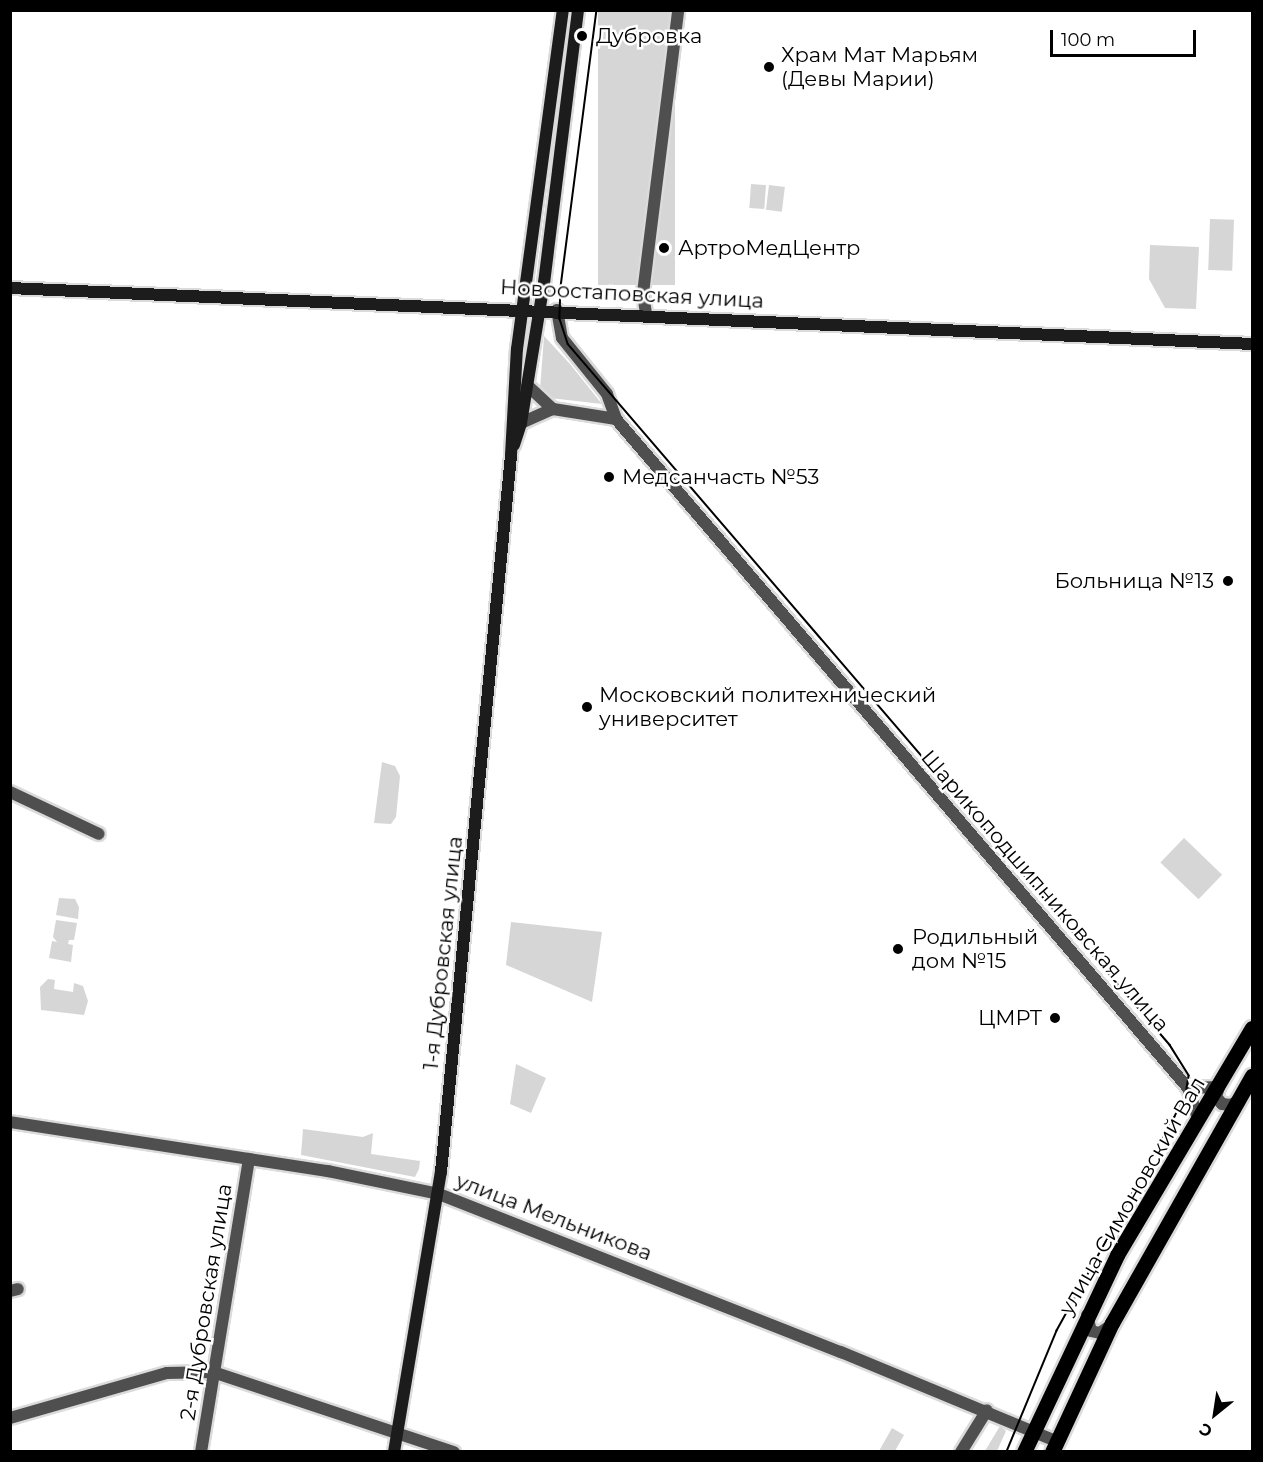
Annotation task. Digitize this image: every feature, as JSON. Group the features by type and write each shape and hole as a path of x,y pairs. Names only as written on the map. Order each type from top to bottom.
{"main road":[{"path":"523,308 562,10"},
{"path":"540,309 578,10"},
{"name":"Новоостаповская улица","path":"10,288 523,308 1252,344"},
{"name":"1-я Дубровская улица","path":"394,1452 438,1194 511,455 523,308"},
{"name":"1-я Дубровская улица","path":"511,455 521,423 540,309"},
{"name":"улица Симоновский Вал","path":"1024,1452 1087,1314 1117,1256 1252,1028"},
{"path":"1054,1446 1110,1326 1252,1076"}],"street":[{"path":"646,314 643,293 678,10"},
{"name":"Шарикоподшипниковская улица","path":"557,310 562,338 607,394 616,419 1188,1088"},
{"path":"528,386 553,409"},
{"path":"521,423 553,409 616,419"},
{"path":"10,792 99,834"},
{"path":"1198,1119 1188,1088 1219,1087 1216,1096 1222,1104 1230,1105 1239,1100"},
{"name":"улица Мельникова","path":"10,1122 249,1159 438,1194 987,1410 1032,1431 1054,1446"},
{"name":"2-я Дубровская улица","path":"201,1452 249,1159"},
{"path":"1087,1314 1086,1322 1091,1331 1100,1333 1110,1326"},
{"path":"10,1418 167,1373 213,1371 454,1452"},
{"path":"960,1452 987,1410"}],"shaded area":[{"path":"598,11 675,11 675,285 598,285"},
{"path":"751,184 766,185 764,209 749,208"},
{"path":"769,185 785,187 782,212 766,210"},
{"path":"1210,219 1234,220 1232,271 1208,270"},
{"path":"1150,245 1199,247 1196,309 1165,308 1149,279"},
{"path":"544,336 602,404 550,398 540,390"},
{"path":"382,762 395,766 400,776 396,817 391,824 374,823"},
{"path":"1184,838 1222,875 1199,899 1160,862"},
{"path":"59,898 75,899 79,907 78,919 56,915"},
{"path":"56,920 77,923 74,940 69,940 68,944 73,945 71,962 49,958 52,941 57,942 53,937"},
{"path":"511,922 602,932 592,1002 506,965"},
{"path":"48,979 55,980 54,989 73,992 74,983 83,986 88,1001 84,1015 41,1010 40,987"},
{"path":"516,1064 546,1078 531,1113 510,1104"},
{"path":"303,1129 363,1137 373,1133 371,1154 420,1161 419,1169 415,1177 301,1155"},
{"path":"1000,1426 1006,1431 997,1451 985,1451"},
{"path":"892,1428 904,1435 895,1451 879,1451"}],"tram line":[{"path":"597,10 561,286 560,319 568,344 1170,1045 1189,1076 1186,1095 1175,1117 1057,1331 1007,1452"}],"place":[{"name":"Дубровка","path":"582,36"},
{"name":"Храм Мат Марьям (Девы Марии)","path":"769,67"},
{"name":"АртроМедЦентр","path":"664,248"},
{"name":"Медсанчасть №53","path":"609,477"},
{"name":"Больница №13","path":"1228,581"},
{"name":"Московский политехнический университет","path":"587,707"},
{"name":"Родильный дом №15","path":"898,949"},
{"name":"ЦМРТ","path":"1055,1018"}]}
